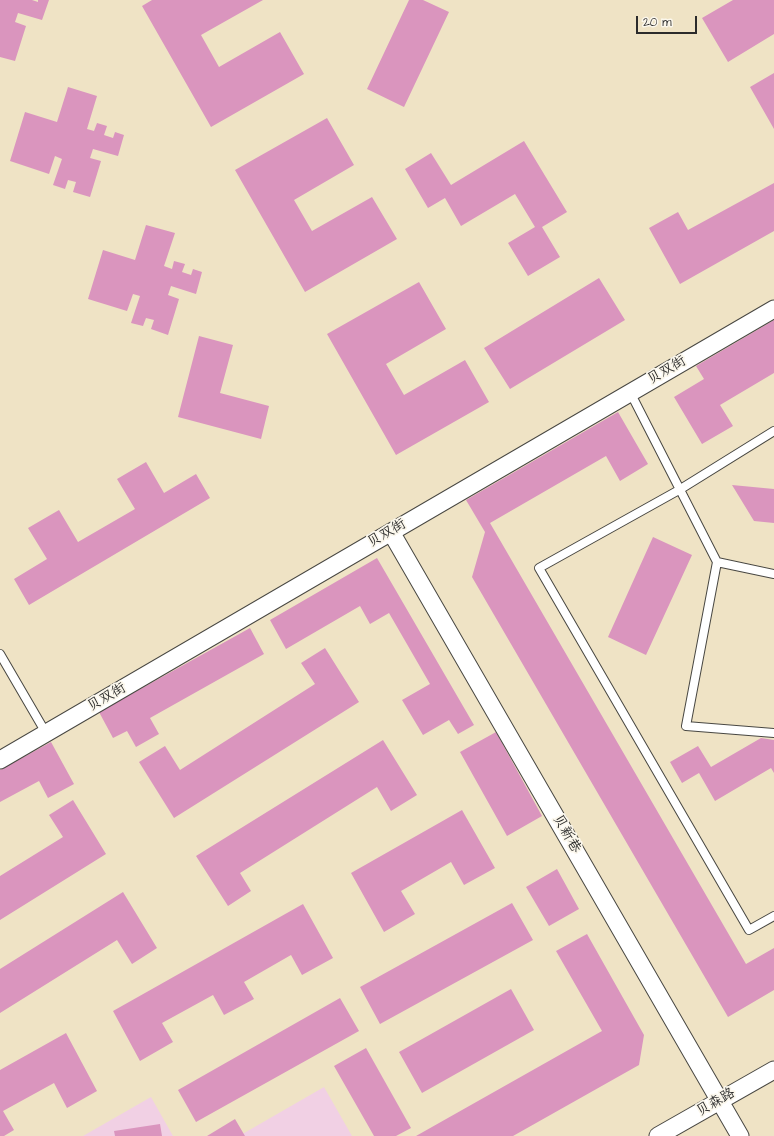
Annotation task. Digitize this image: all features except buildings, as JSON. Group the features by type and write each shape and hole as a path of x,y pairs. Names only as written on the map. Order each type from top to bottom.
{"street":[{"name":"贝双街","path":"0,760 774,308"},
{"name":"贝新巷","path":"391,532 740,1136"},
{"name":"贝森路","path":"658,1136 774,1070"}],"lane":[{"path":"630,392 716,562 686,726 774,733"},
{"path":"774,431 679,490 540,568 749,930 774,916"},
{"path":"716,562 774,574"},
{"path":"0,654 46,733"}],"shaded area":[{"path":"324,1087 352,1136 239,1136"},
{"path":"151,1097 173,1136 83,1136"}]}
